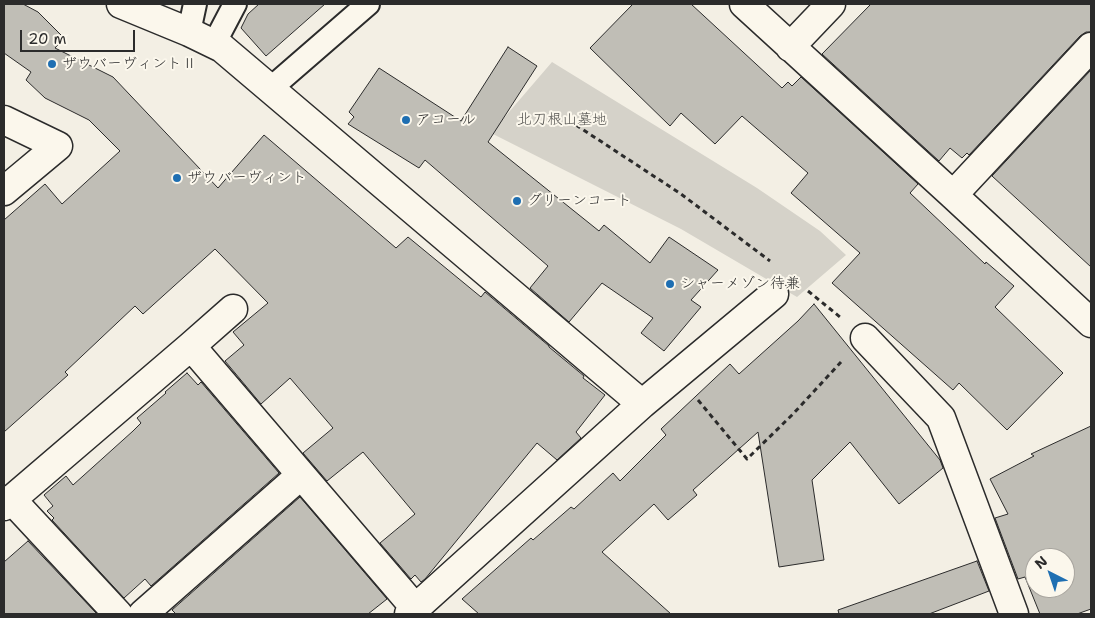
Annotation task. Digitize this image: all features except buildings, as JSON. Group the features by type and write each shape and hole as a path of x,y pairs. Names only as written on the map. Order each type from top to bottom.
{"street":[{"path":"121,4 222,48 642,404"},
{"path":"744,4 1091,323"},
{"path":"790,47 831,4"},
{"path":"953,195 1091,47"},
{"path":"4,120 58,146 4,191"},
{"path":"191,346 301,475 412,612 642,404 774,294"},
{"path":"118,614 7,502 233,309"},
{"path":"865,338 941,418 1014,614"},
{"path":"143,614 301,475"}],"lane":[{"path":"189,32 195,4"},
{"path":"214,44 235,4"},
{"path":"270,89 368,4"}],"path":[{"path":"576,125 681,194 772,262"},
{"path":"677,375 747,459 793,414 865,338 802,286"}],"green space":[{"name":"北刀根山墓地","path":"552,62 757,188 820,231 846,255 797,297 681,229 491,133"}],"place":[{"name":"ザウバーヴィントⅡ","path":"52,64"},
{"name":"アコール","path":"406,120"},
{"name":"ザウバーヴィント","path":"177,178"},
{"name":"グリーンコート","path":"517,201"},
{"name":"シャーメゾン待兼","path":"670,284"}]}
